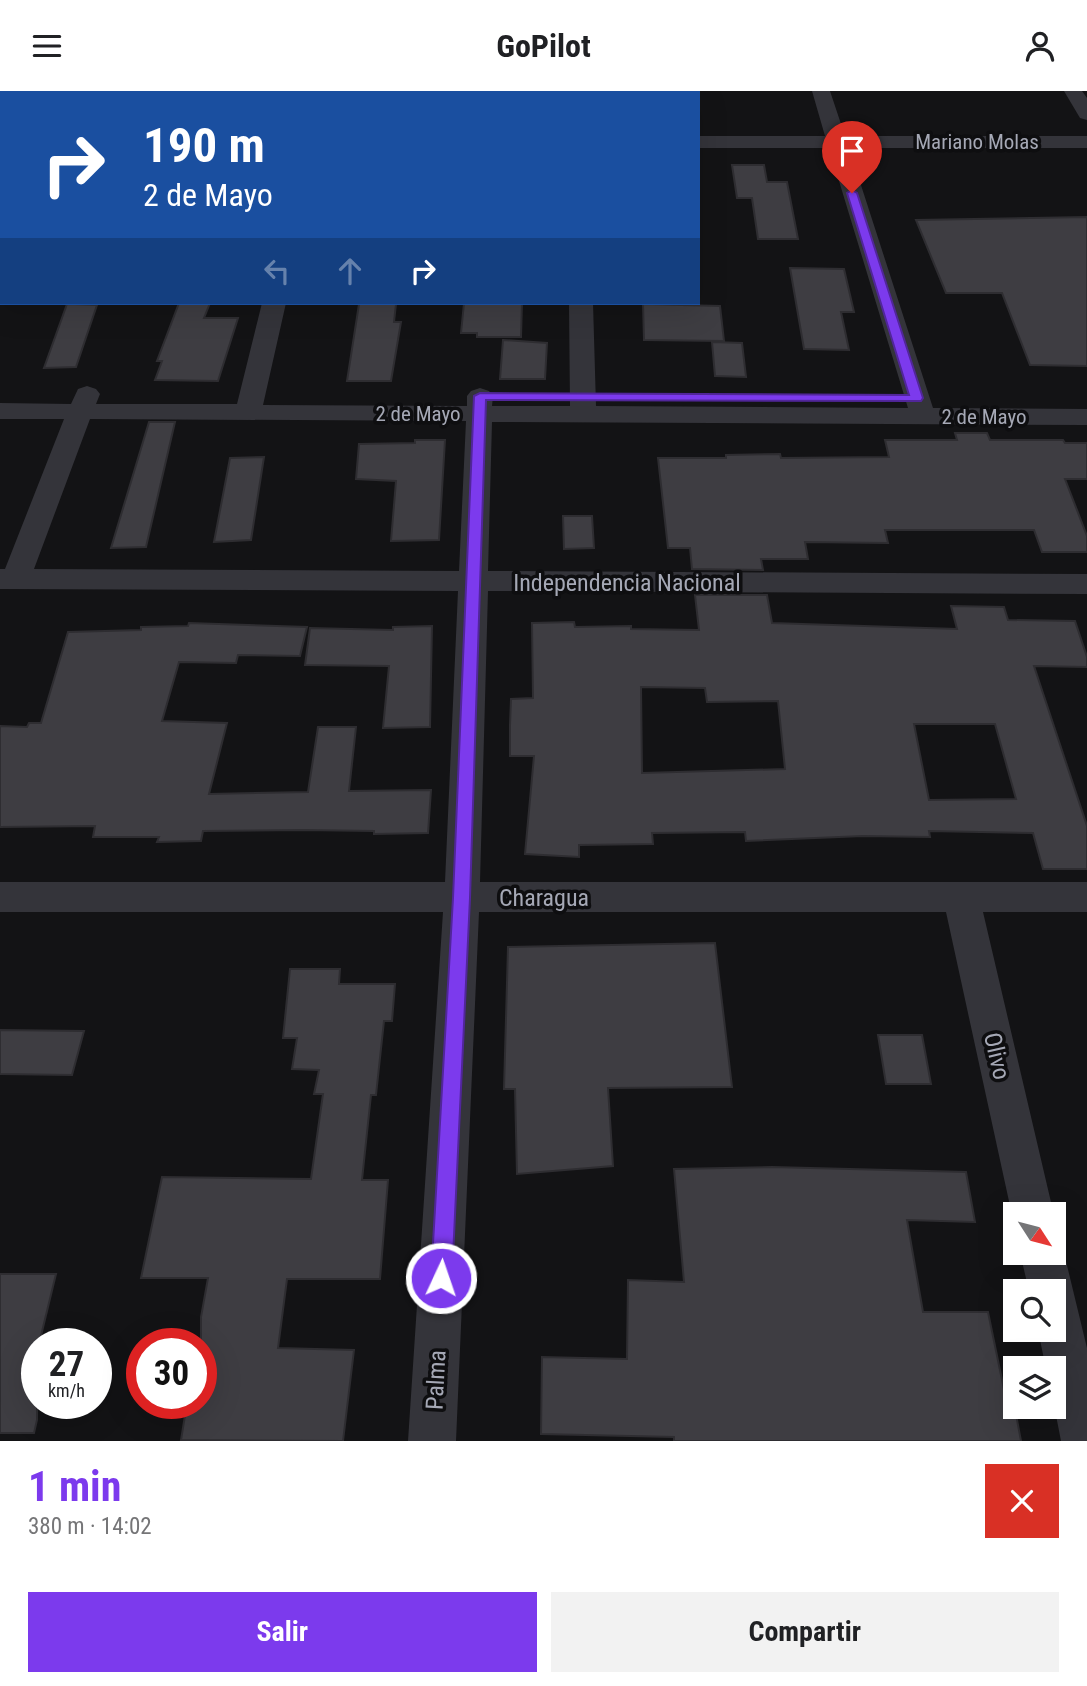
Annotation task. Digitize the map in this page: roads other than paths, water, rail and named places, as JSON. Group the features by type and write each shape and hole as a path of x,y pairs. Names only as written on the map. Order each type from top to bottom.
{"street":[{"path":"821,91 920,407"},
{"path":"1073,91 1087,114"},
{"name":"Mariano Molas","path":"700,142 1087,142"},
{"path":"250,404 274,305"},
{"path":"581,305 582,406"},
{"name":"2 de Mayo","path":"0,394 83,403 582,406 920,407 1087,399"},
{"path":"8,579 83,403"},
{"name":"2 de Mayo","path":"0,411 83,403"},
{"name":"Palma","path":"432,1441 462,898 480,405"},
{"name":"2 de Mayo","path":"920,407 1087,417"},
{"name":"Independencia Nacional","path":"8,579 1087,584"},
{"name":"Charagua","path":"0,897 1087,897"},
{"name":"Olivo","path":"961,897 1030,1202"},
{"path":"1063,1342 1085,1441"}]}
